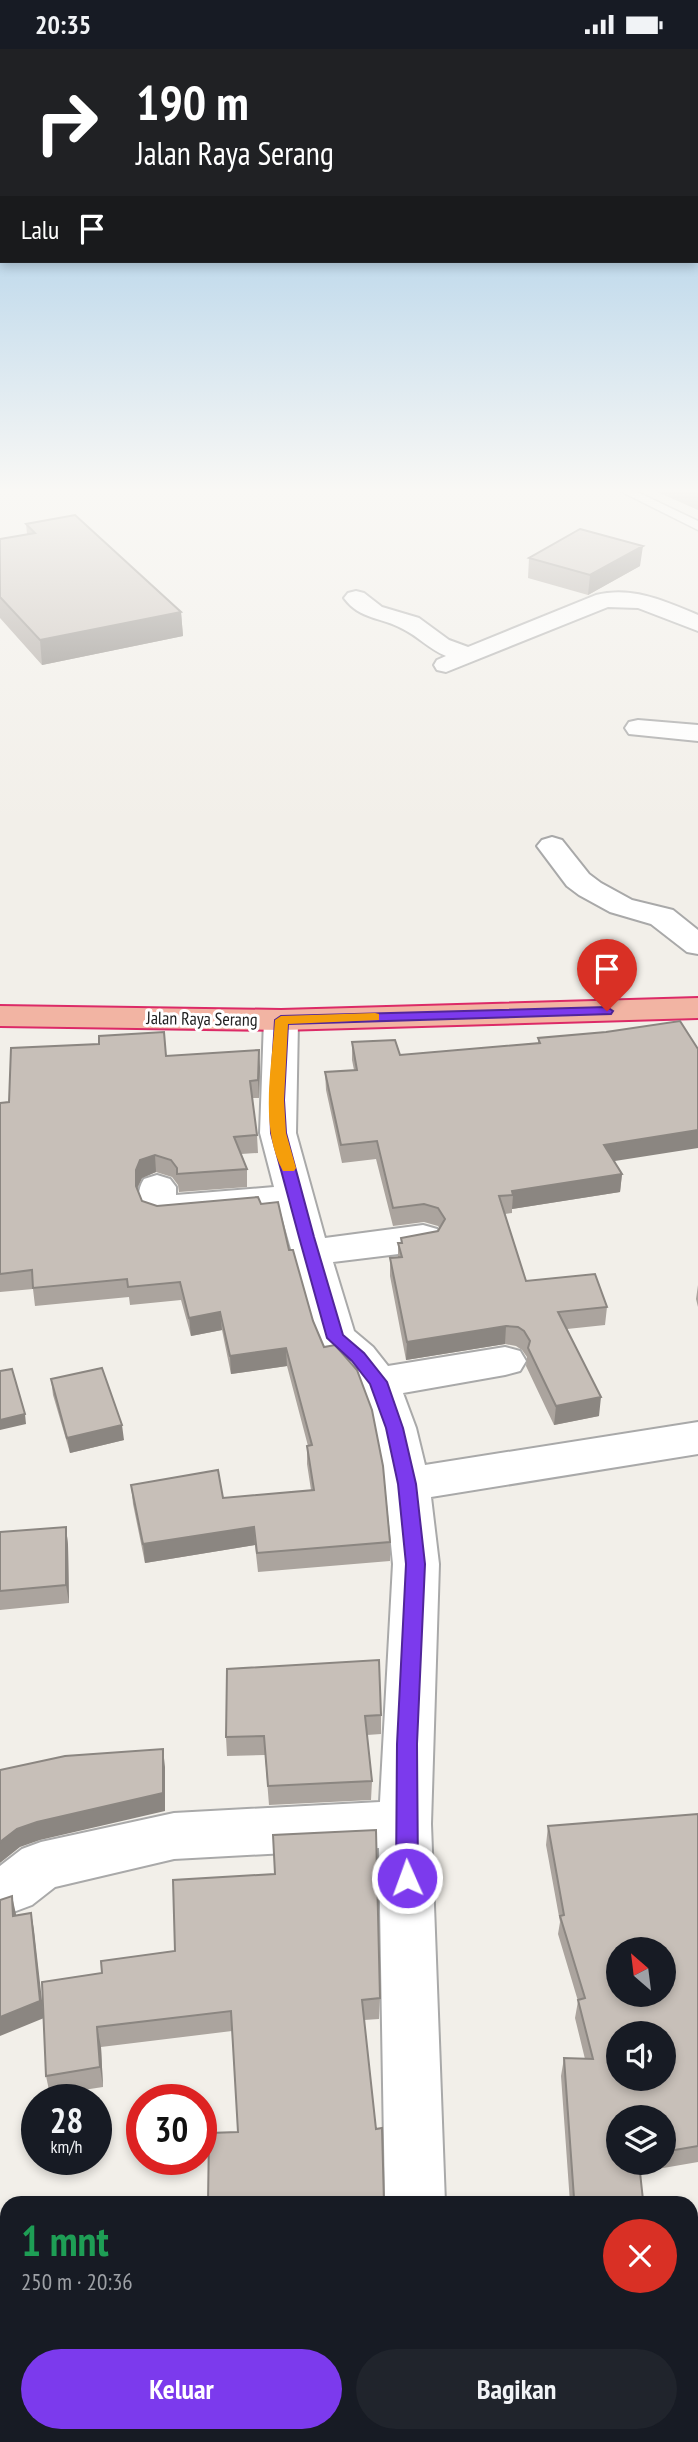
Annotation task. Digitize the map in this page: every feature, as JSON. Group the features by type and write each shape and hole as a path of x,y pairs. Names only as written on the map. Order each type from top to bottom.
{"highway":[{"name":"Jalan Raya Serang","path":"0,1016 281,1020 698,1008"}],"street":[{"path":"359,601 374,612 411,623 456,660 602,601"},
{"path":"642,601 698,624"},
{"path":"638,728 698,733"},
{"path":"552,846 578,880 590,889 621,906 662,917 698,945"},
{"path":"281,1020 278,1133 336,1338 358,1357 378,1382 395,1428 407,1484 416,1564 405,1824 415,2196"},
{"path":"157,1187 159,1209 297,1197"},
{"path":"311,1252 423,1238"},
{"path":"378,1382 505,1361"},
{"path":"407,1484 698,1438"},
{"path":"0,1893 13,1888 41,1865 174,1836 405,1824"}],"building":[{"path":"3,601 169,601 181,612 40,640"},
{"path":"680,1021 698,1049 698,1130 604,1145 622,1174 512,1191 513,1195 499,1196 526,1281 595,1274 607,1307 558,1312 601,1397 556,1406 528,1348 530,1341 518,1327 506,1326 407,1342 390,1258 402,1257 398,1243 402,1243 401,1238 438,1231 445,1219 438,1208 424,1204 393,1208 377,1141 341,1145 325,1072 357,1070 352,1042 395,1040 400,1055 540,1043 538,1038 606,1032"},
{"path":"164,1032 166,1056 259,1050 258,1080 250,1081 257,1135 234,1137 247,1169 177,1174 177,1168 171,1160 155,1155 140,1160 136,1170 136,1186 142,1201 157,1206 258,1197 261,1204 278,1202 289,1250 293,1250 313,1321 324,1347 335,1345 357,1370 372,1410 383,1466 390,1542 257,1553 254,1527 143,1544 131,1485 218,1470 223,1498 314,1490 307,1446 312,1445 286,1348 230,1356 220,1312 189,1318 180,1282 128,1287 127,1279 33,1288 32,1270 0,1274 0,1103 9,1102 11,1048 99,1044 99,1036"},
{"path":"102,1368 122,1425 67,1438 51,1379"},
{"path":"12,1369 25,1414 0,1420 0,1371"},
{"path":"66,1527 66,1585 0,1591 0,1532"},
{"path":"379,1660 381,1715 365,1716 372,1781 268,1786 264,1736 226,1737 227,1669"},
{"path":"163,1749 163,1793 37,1822 17,1829 0,1842 0,1770 65,1756"},
{"path":"698,1814 698,2146 676,2150 676,2105 606,2105 606,2175 640,2175 643,2196 574,2196 564,2058 593,2059 578,2000 585,1998 560,1916 564,1915 548,1826"},
{"path":"376,1830 380,1998 362,2000 376,2129 382,2128 384,2196 208,2196 208,2175 217,2175 217,2133 238,2132 231,2011 97,2027 100,2067 46,2076 42,1982 102,1973 101,1961 175,1951 173,1880 275,1874 273,1835"},
{"path":"12,1896 13,1916 31,1913 40,2001 0,2017 0,1900"}],"slow traffic":[{"path":"289,1168 278,1133 281,1020 375,1017"}],"route":[{"path":"407,1878 407,1744 416,1564 407,1484 395,1428 378,1382 358,1357 336,1338 306,1237 278,1133 281,1020 607,1011"}]}
